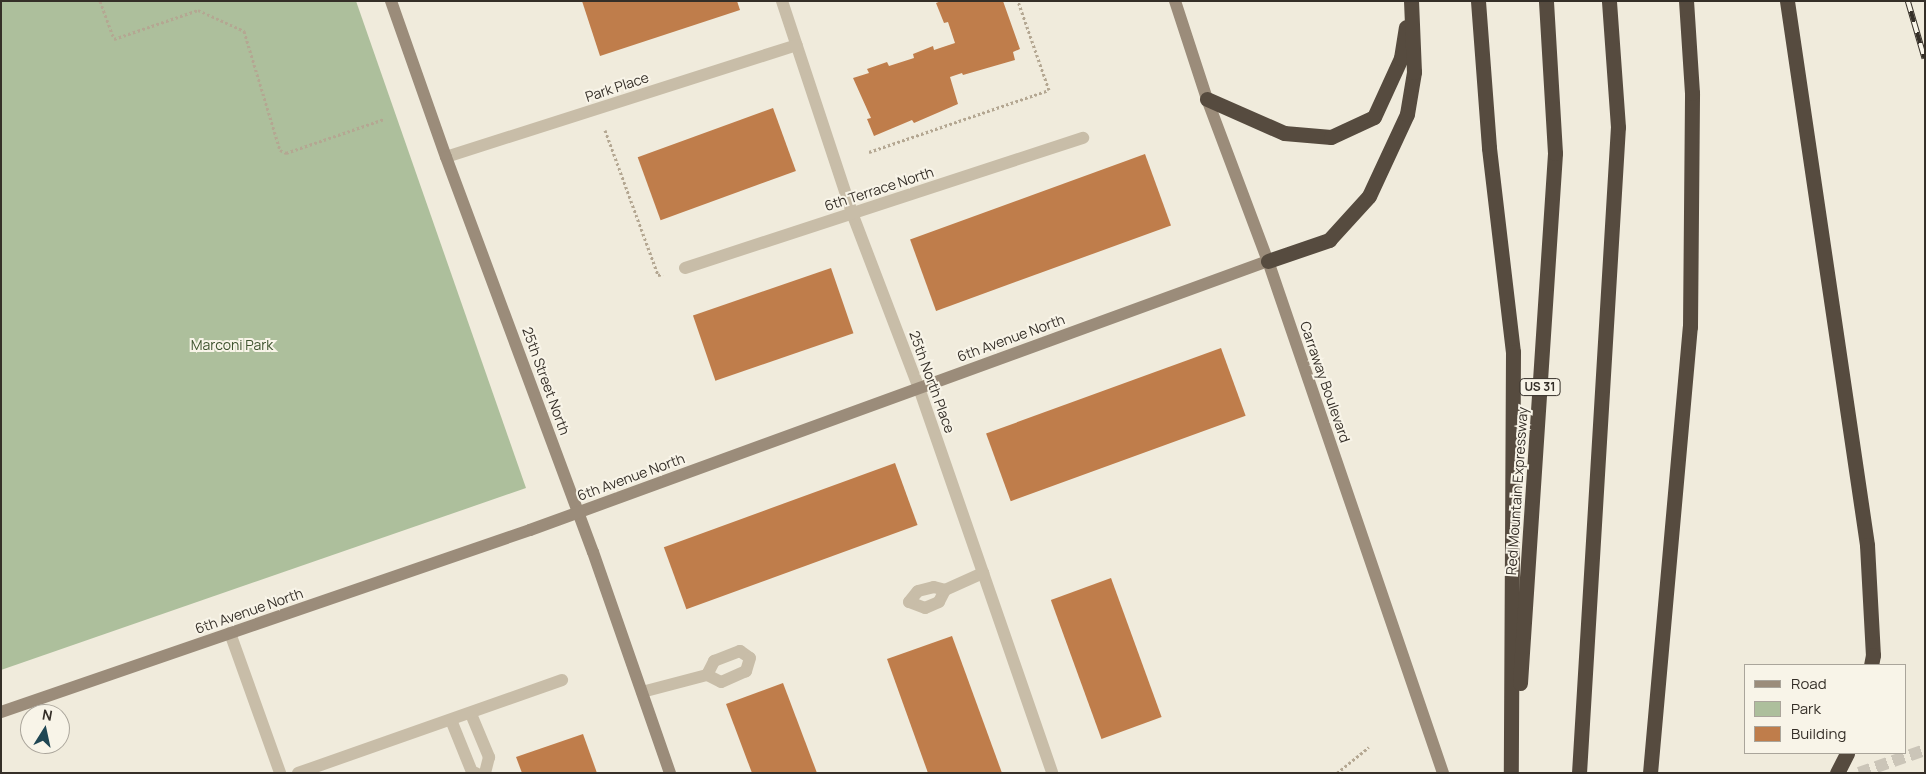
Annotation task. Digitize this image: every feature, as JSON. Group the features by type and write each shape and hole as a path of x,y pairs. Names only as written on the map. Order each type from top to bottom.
{"highway":[{"path":"1207,99 1284,133 1331,137 1374,117 1401,58 1411,1"},
{"path":"1268,261 1329,240 1369,196 1407,114 1414,72 1411,1"},
{"path":"1478,1 1489,148 1513,352 1510,773"},
{"name":"Red Mountain Expressway","path":"1514,773 1555,153 1546,1"},
{"path":"1579,773 1618,127 1610,1"},
{"path":"1650,773 1690,327 1692,93 1686,1"},
{"path":"1787,1 1867,545 1873,655 1871,664"},
{"path":"1837,773 1846,754"}],"main road":[{"name":"25th Street North","path":"391,1 446,158 578,512 670,773"},
{"name":"Carraway Boulevard","path":"1175,1 1207,99 1268,261 1443,773"},
{"name":"6th Avenue North","path":"1,712 578,512 1268,261"}],"street":[{"name":"25th North Place","path":"782,1 852,213 919,388 1052,773"},
{"name":"Park Place","path":"446,158 797,45"},
{"name":"6th Terrace North","path":"685,268 1083,138"},
{"path":"945,590 983,573"},
{"path":"230,633 280,773"},
{"path":"642,692 707,675"},
{"path":"298,773 471,714 562,680"},
{"path":"471,714 489,758 485,773"},
{"path":"451,720 472,772 476,773"}],"path":[{"path":"100,1 114,39 198,10 244,31 280,150 286,152 384,119"},
{"path":"869,152 1049,90 1018,1"},
{"path":"597,109 658,275 685,268"},
{"path":"1337,773 1369,747"}],"green space":[{"name":"Marconi Park","path":"1,1 356,1 526,488 1,670"}],"building":[{"path":"582,1 737,1 740,10 600,56"},
{"path":"941,1 1003,1 1020,49 1013,52 1015,60 950,77 958,104 914,123 912,120 874,136 867,119 871,118 853,78 869,73 867,69 887,62 889,66 914,58 913,54 933,46 934,50 955,43 948,22 944,23 936,3"},
{"path":"773,108 796,171 661,220 638,157"},
{"path":"1145,154 1171,225 936,311 910,240"},
{"path":"831,268 853,333 715,381 693,316"},
{"path":"1221,348 1246,416 1011,501 986,434"},
{"path":"895,463 918,525 686,609 664,547"},
{"path":"1111,578 1162,717 1101,739 1051,600"},
{"path":"952,636 1002,773 928,773 887,659"},
{"path":"783,683 817,773 752,773 726,704"},
{"path":"583,734 597,773 522,773 516,757"}],"tunnel":[{"path":"1859,773 1925,750"}],"railway":[{"path":"1908,1 1925,59"}]}
